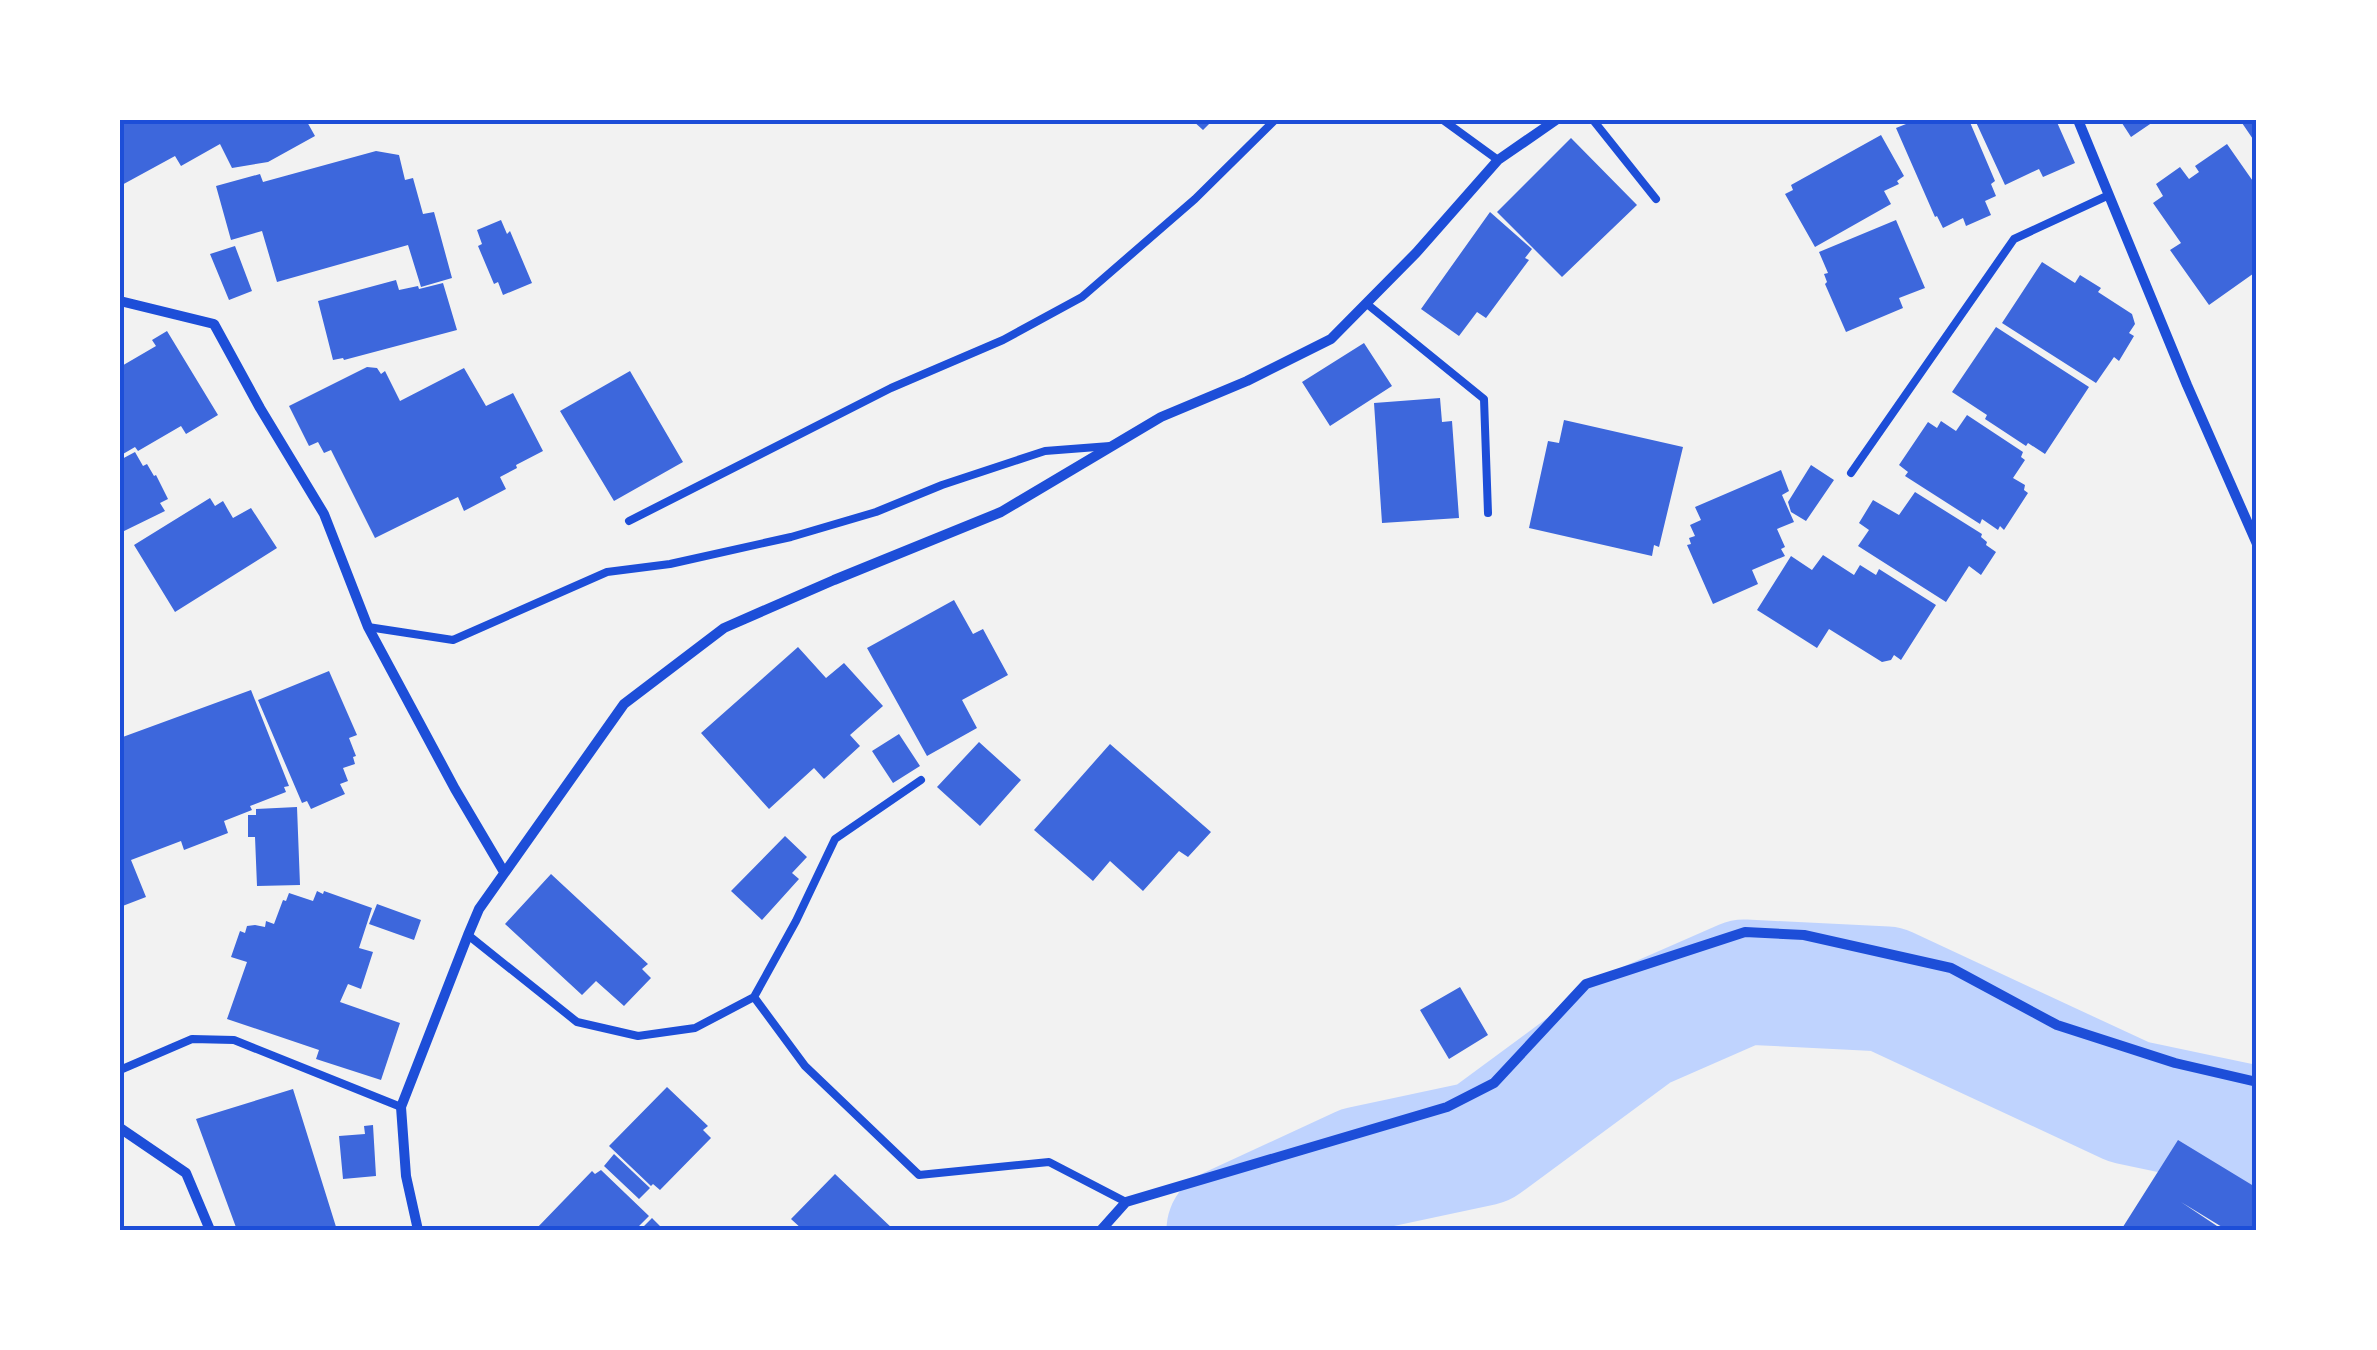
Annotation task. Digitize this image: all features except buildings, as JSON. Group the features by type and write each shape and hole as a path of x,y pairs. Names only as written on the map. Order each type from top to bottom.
{"street":[{"path":"418,1230 406,1176 402,1107 468,935 479,909 624,704 724,628 1002,512 1162,417 1331,339 1416,253 1498,160 1556,120"},
{"path":"2078,120 2257,544"},
{"path":"120,301 214,324 324,514 368,627 504,872"},
{"path":"1101,1230 1126,1202 1447,1107 1494,1083 1586,984 1745,932 1804,935 1951,968 2058,1025 2175,1063 2257,1082"},
{"path":"120,1128 186,1173 210,1230"}],"lane":[{"path":"629,522 891,388 1002,340 1082,297 1195,199 1276,120"},
{"path":"1443,120 1498,160"},
{"path":"1593,120 1656,199"},
{"path":"1850,474 2014,239 2109,195"},
{"path":"1366,304 1484,400 1488,513"},
{"path":"368,627 454,640 607,572 670,564 791,537 876,512 1045,450 1111,446"},
{"path":"468,935 577,1022 638,1036 694,1028 754,997 835,839 921,780"},
{"path":"754,997 805,1066 919,1175 1048,1162 1126,1202"},
{"path":"120,1070 192,1039 234,1040 402,1107"}],"waterway":[{"path":"1229,1230 1361,1169 1483,1143 1639,1028 1744,982 1886,989 2129,1102 2257,1129"}]}
